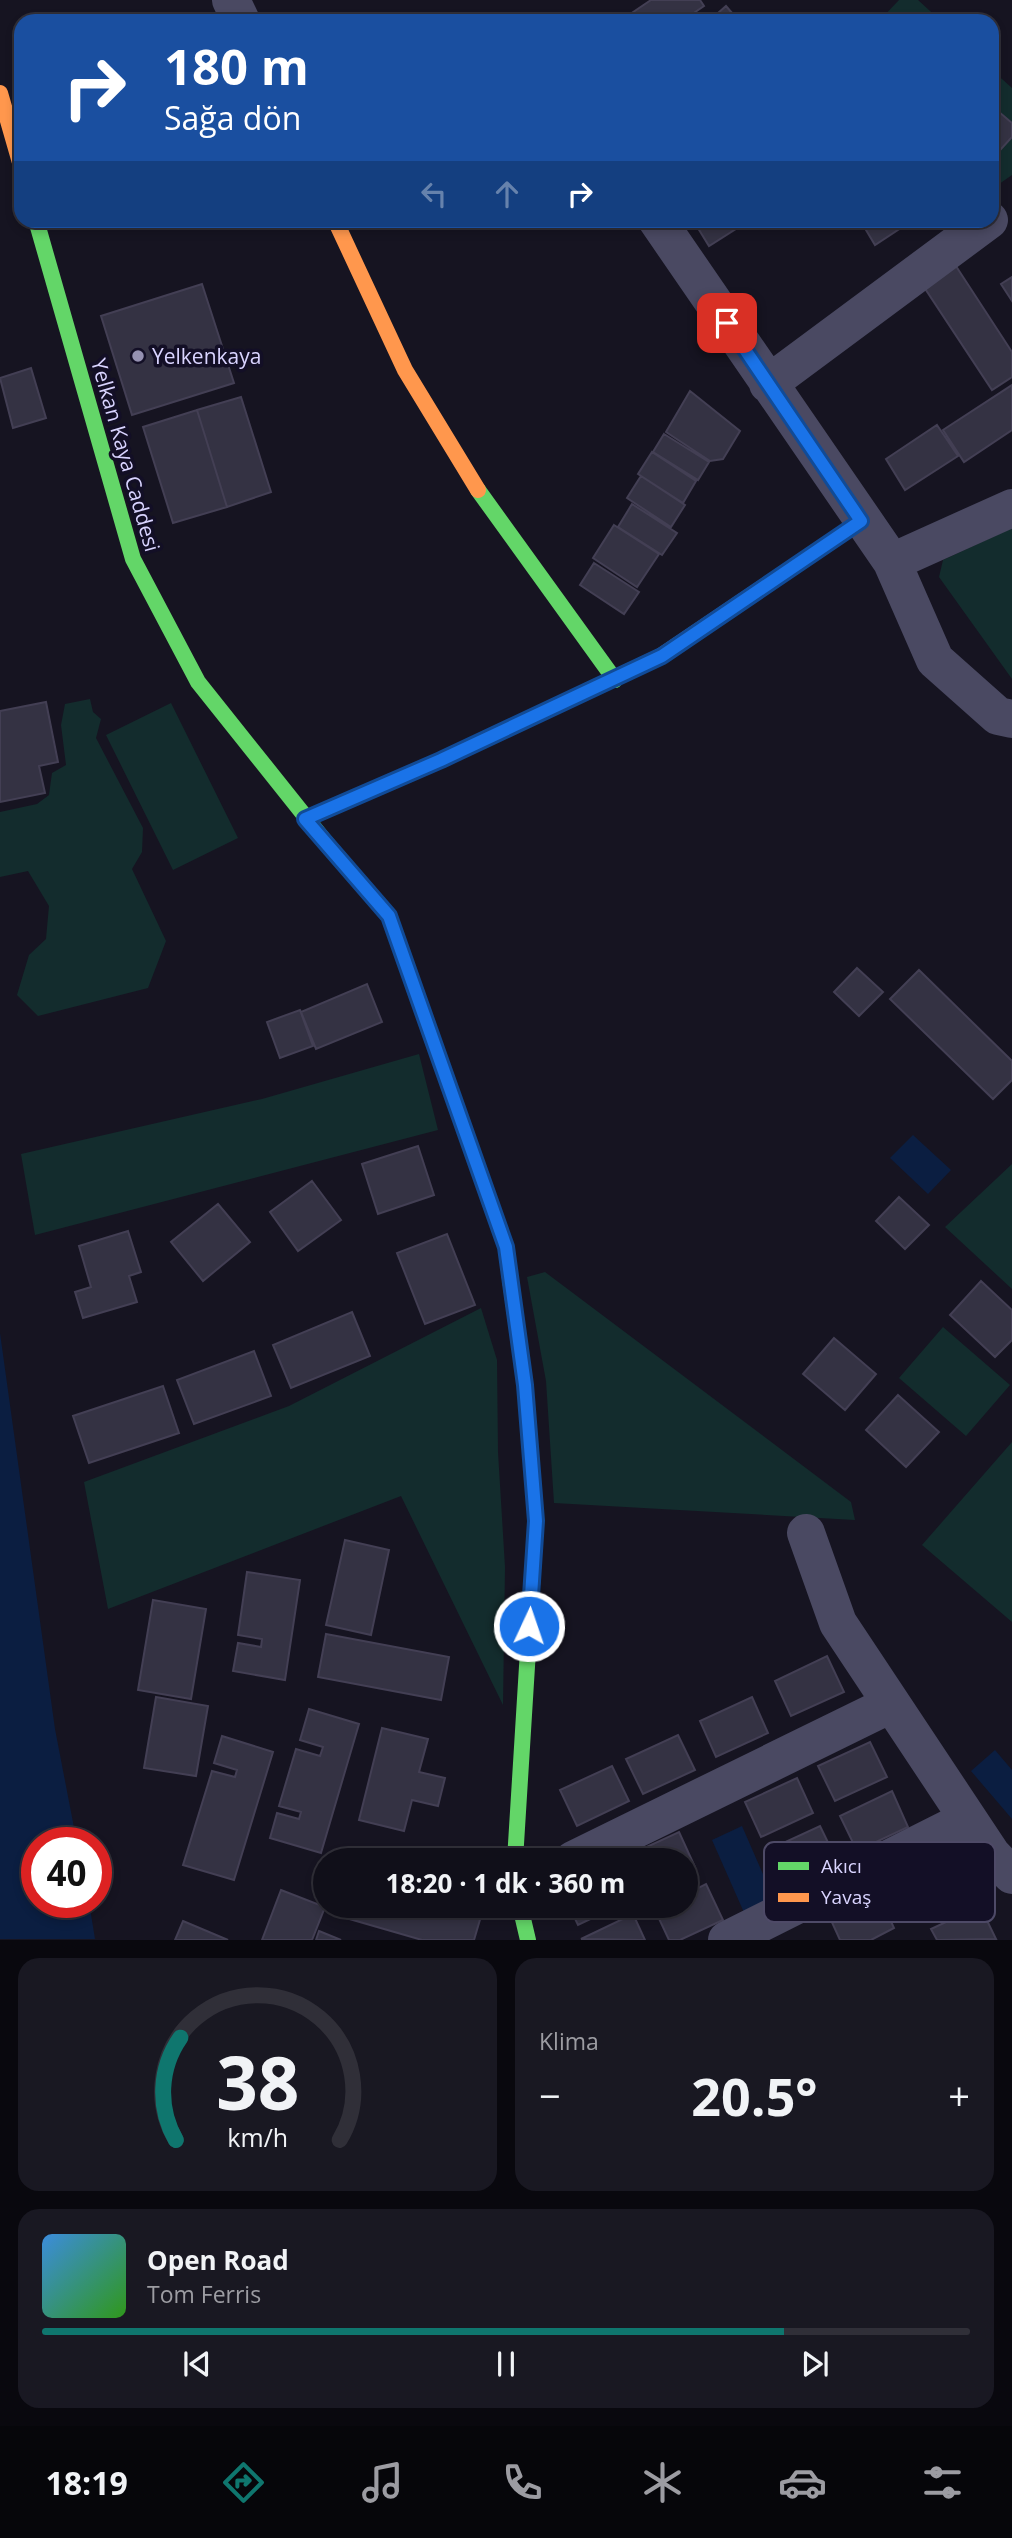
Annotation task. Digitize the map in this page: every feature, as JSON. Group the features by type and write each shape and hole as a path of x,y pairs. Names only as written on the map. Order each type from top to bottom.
{"street":[{"path":"0,93 14,142"},
{"name":"Yelkan Kaya Caddesi","path":"38,228 133,559 198,682 305,819 389,916 506,1247 525,1385 536,1521 516,1848"},
{"path":"339,228 404,368 452,451 524,561 615,680"},
{"path":"662,228 861,521 892,562 935,660 998,716 1012,719"},
{"path":"768,384 979,228"},
{"path":"892,562 1012,508"},
{"path":"305,819 615,680 662,656 861,521"},
{"path":"806,1533 838,1623 983,1842"},
{"path":"597,1848 891,1704"},
{"path":"922,1842 968,1819"},
{"path":"995,1858 1012,1875"},
{"path":"523,1918 528,1940"},
{"path":"727,1940 764,1921"}],"green space":[{"path":"899,0 918,0 933,14 886,14"},
{"path":"999,76 1012,88 1012,175 999,184"},
{"path":"1012,528 1012,679 939,577 943,560"},
{"path":"90,699 93,712 101,719 96,738 143,828 142,852 132,869 166,941 148,988 38,1016 17,995 29,955 46,939 49,906 28,871 0,877 0,812 37,804 49,795 52,773 66,765 61,725 65,704"},
{"path":"171,703 238,838 173,870 106,735"},
{"path":"419,1054 438,1130 35,1235 21,1154 262,1099"},
{"path":"1012,1164 1012,1289 945,1227"},
{"path":"545,1272 851,1502 855,1520 554,1503 546,1381 527,1277"},
{"path":"481,1308 497,1360 498,1452 505,1567 503,1705 401,1496 108,1609 84,1482 289,1406"},
{"path":"943,1327 1010,1385 966,1436 899,1378"},
{"path":"1012,1442 1012,1622 922,1545"}],"water":[{"path":"913,1135 951,1170 928,1194 890,1158"},
{"path":"0,1333 55,1729 74,1827 21,1827 21,1918 92,1918 95,1939 0,1939"},
{"path":"995,1750 1012,1770 1012,1819 971,1771"},
{"path":"742,1826 764,1876 764,1909 746,1917 712,1840"}],"building":[{"path":"651,0 700,0 704,6 692,14 630,14"},
{"path":"726,6 733,14 717,14"},
{"path":"999,112 1012,123 1012,137 999,151"},
{"path":"698,228 737,228 709,246"},
{"path":"865,228 901,228 875,245"},
{"path":"952,260 1012,352 1012,377 992,390 920,281"},
{"path":"1012,277 1012,301 1001,284"},
{"path":"202,284 234,383 132,415 101,316"},
{"path":"31,368 46,418 13,428 0,378"},
{"path":"1012,385 1012,430 964,462 943,430"},
{"path":"690,391 740,431 723,459 710,461 666,432"},
{"path":"241,397 271,492 227,507 197,410"},
{"path":"197,410 227,507 173,523 143,427"},
{"path":"937,425 958,456 905,490 886,459"},
{"path":"664,434 709,462 698,480 653,452"},
{"path":"652,452 696,481 683,503 638,474"},
{"path":"641,476 685,505 671,527 627,498"},
{"path":"632,504 677,533 662,555 618,527"},
{"path":"614,525 659,554 637,587 593,558"},
{"path":"594,563 639,592 624,614 580,585"},
{"path":"46,702 58,762 39,766 45,793 0,802 0,711"},
{"path":"857,968 883,992 859,1016 834,992"},
{"path":"919,970 1012,1061 1012,1080 993,1099 890,999"},
{"path":"367,984 382,1022 316,1049 301,1012"},
{"path":"300,1010 313,1046 280,1058 267,1022"},
{"path":"418,1146 434,1195 378,1214 362,1164"},
{"path":"312,1181 341,1220 298,1251 270,1212"},
{"path":"899,1197 929,1225 905,1249 876,1221"},
{"path":"218,1204 250,1242 203,1281 171,1242"},
{"path":"128,1231 141,1272 129,1276 137,1302 83,1318 75,1292 91,1287 79,1246"},
{"path":"447,1234 475,1305 425,1324 397,1253"},
{"path":"981,1281 1012,1310 1012,1340 995,1357 950,1315"},
{"path":"352,1312 370,1356 291,1388 273,1345"},
{"path":"834,1338 876,1374 845,1410 803,1374"},
{"path":"254,1351 271,1396 194,1424 177,1380"},
{"path":"163,1386 179,1433 89,1463 73,1416"},
{"path":"898,1395 939,1432 906,1467 866,1430"},
{"path":"345,1540 389,1550 371,1635 326,1625"},
{"path":"247,1572 300,1580 285,1680 233,1671 238,1643 261,1647 262,1639 238,1635"},
{"path":"153,1600 206,1609 191,1699 138,1690"},
{"path":"326,1634 449,1657 441,1700 318,1677"},
{"path":"827,1656 844,1692 791,1716 775,1681"},
{"path":"156,1697 208,1706 196,1776 144,1768"},
{"path":"752,1697 768,1733 716,1757 700,1721"},
{"path":"309,1709 359,1724 322,1848 313,1848 313,1851 270,1838 277,1813 299,1819 301,1812 279,1806 296,1749 320,1756 323,1747 300,1740"},
{"path":"382,1728 428,1739 419,1772 445,1778 438,1806 412,1800 404,1831 359,1820"},
{"path":"678,1735 695,1770 643,1794 626,1759"},
{"path":"222,1736 273,1752 234,1880 183,1865 212,1771 235,1777 237,1770 214,1763"},
{"path":"870,1742 887,1777 835,1801 818,1766"},
{"path":"612,1766 629,1801 577,1826 560,1790"},
{"path":"797,1778 813,1813 761,1837 745,1802"},
{"path":"892,1791 908,1827 876,1842 853,1842 840,1816"},
{"path":"820,1826 828,1842 785,1842"},
{"path":"679,1832 686,1848 644,1848"},
{"path":"706,1884 723,1920 680,1940 669,1940 659,1918 698,1918 698,1888"},
{"path":"281,1890 313,1902 313,1918 321,1918 312,1940 262,1940"},
{"path":"346,1918 480,1918 474,1940 422,1940"},
{"path":"575,1918 593,1918 578,1925"},
{"path":"625,1918 635,1918 645,1940 581,1939"},
{"path":"183,1921 228,1940 175,1940"},
{"path":"832,1922 891,1922 894,1928 871,1940 840,1940"},
{"path":"946,1922 988,1922 996,1939 937,1940 931,1929"},
{"path":"319,1931 341,1940 316,1940"}],"traffic: fast":[{"path":"38,228 133,559 198,682 328,845"},
{"path":"478,490 615,680"},
{"path":"511,1286 525,1385 536,1521 516,1848"},
{"path":"523,1918 528,1940"}],"traffic: slow":[{"path":"0,93 14,142"},
{"path":"339,228 405,370 478,490"},
{"path":"305,819 441,760 661,656 861,521"},
{"path":"328,845 389,916 506,1247 511,1286"}],"place":[{"name":"Yelkenkaya","path":"138,356"}],"route":[{"path":"529,1626 536,1521 525,1385 506,1247 389,916 305,819 588,693 662,656 861,521 727,323"}]}
